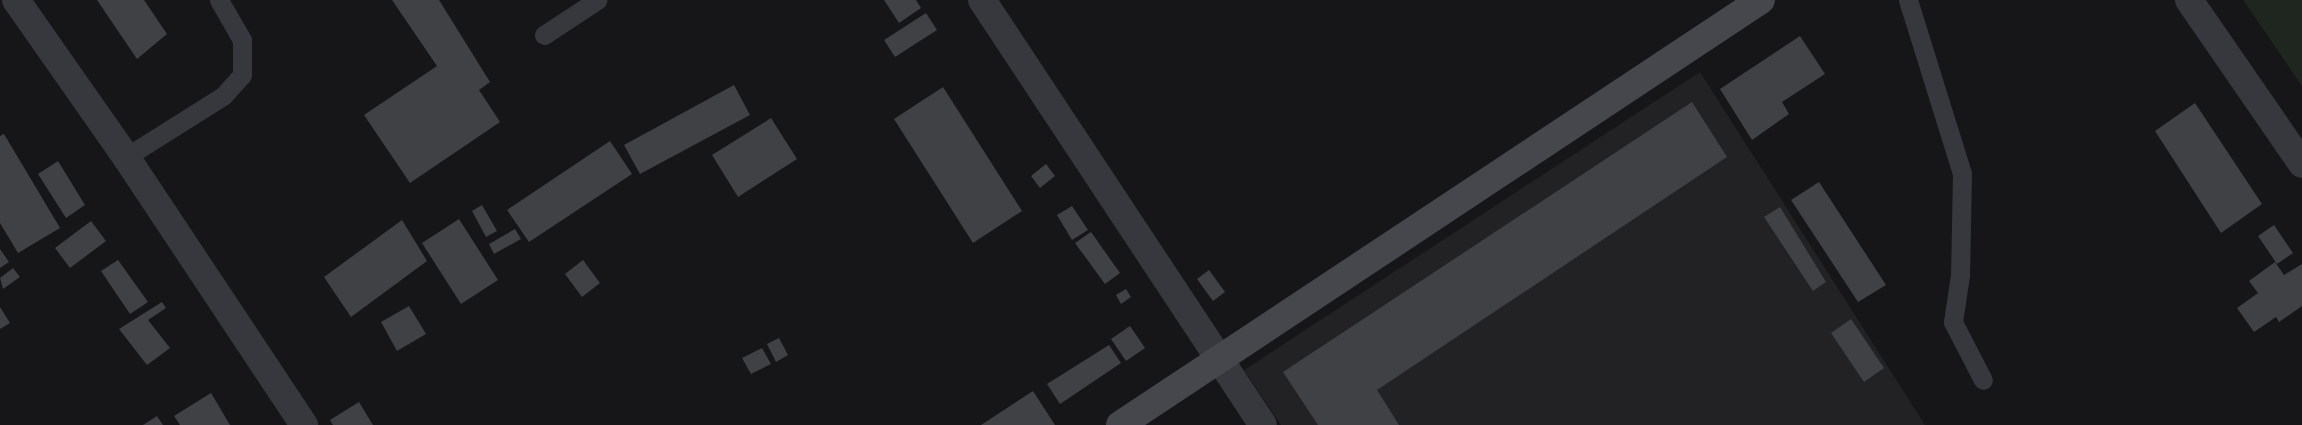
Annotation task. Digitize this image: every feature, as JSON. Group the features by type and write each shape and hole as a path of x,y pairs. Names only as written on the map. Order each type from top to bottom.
{"street":[{"path":"16,0 126,157 304,425"},
{"path":"982,0 1264,425"},
{"path":"1120,425 1761,0"},
{"path":"2189,0 2302,164"}],"lane":[{"path":"126,157 223,96 242,75 242,40 218,0"},
{"path":"544,36 596,0"},
{"path":"1908,0 1962,173 1960,275 1953,322 1983,380"}],"shaded area":[{"path":"2243,0 2302,0 2302,86"},
{"path":"1700,72 1925,425 1281,425 1244,370"}],"building":[{"path":"97,0 144,0 167,34 137,59"},
{"path":"392,0 439,0 490,82 479,90 500,122 410,183 364,115 437,66"},
{"path":"884,0 916,0 921,8 899,23"},
{"path":"926,13 937,30 895,57 884,40"},
{"path":"1800,36 1825,74 1782,102 1789,114 1752,140 1720,89"},
{"path":"734,85 750,115 640,174 624,145"},
{"path":"943,87 1022,211 973,243 894,119"},
{"path":"1692,102 1727,157 1377,390 1399,425 1318,425 1283,372"},
{"path":"2195,103 2262,204 2221,233 2155,131"},
{"path":"771,118 797,159 738,197 712,155"},
{"path":"4,134 60,228 18,253 0,223 0,136"},
{"path":"610,141 632,174 529,242 507,210"},
{"path":"58,161 85,205 66,218 38,174"},
{"path":"1046,164 1055,176 1040,188 1031,176"},
{"path":"1819,182 1886,285 1858,302 1791,200"},
{"path":"482,205 497,231 486,237 472,211"},
{"path":"1072,206 1088,230 1072,240 1057,215"},
{"path":"1780,207 1826,282 1813,291 1764,217"},
{"path":"459,219 498,280 461,304 422,243"},
{"path":"402,220 427,261 351,317 324,277"},
{"path":"91,221 106,241 70,268 55,248"},
{"path":"2274,225 2293,253 2277,264 2258,236"},
{"path":"515,229 521,239 494,254 489,244"},
{"path":"1091,232 1120,273 1105,284 1075,243"},
{"path":"0,249 9,262 0,268"},
{"path":"118,260 148,302 130,314 101,271"},
{"path":"583,260 600,283 582,297 565,274"},
{"path":"2275,262 2284,275 2302,264 2302,306 2279,322 2276,317 2254,332 2237,308 2258,293 2249,281"},
{"path":"13,268 20,277 3,289 0,278"},
{"path":"1209,270 1225,292 1213,301 1197,279"},
{"path":"1126,289 1131,297 1121,304 1116,295"},
{"path":"162,302 166,308 148,320 170,348 147,365 119,329"},
{"path":"409,306 426,334 397,351 381,322"},
{"path":"0,307 10,323 0,329"},
{"path":"1851,319 1884,368 1864,382 1831,333"},
{"path":"1130,326 1145,348 1126,361 1111,339"},
{"path":"779,338 788,355 776,362 767,344"},
{"path":"1109,345 1121,363 1060,404 1047,384"},
{"path":"762,348 771,364 751,374 742,358"},
{"path":"1033,391 1055,425 981,425"},
{"path":"211,393 230,425 180,425 174,416"},
{"path":"359,402 373,425 333,425 330,420"},
{"path":"157,416 163,425 143,425"}]}
